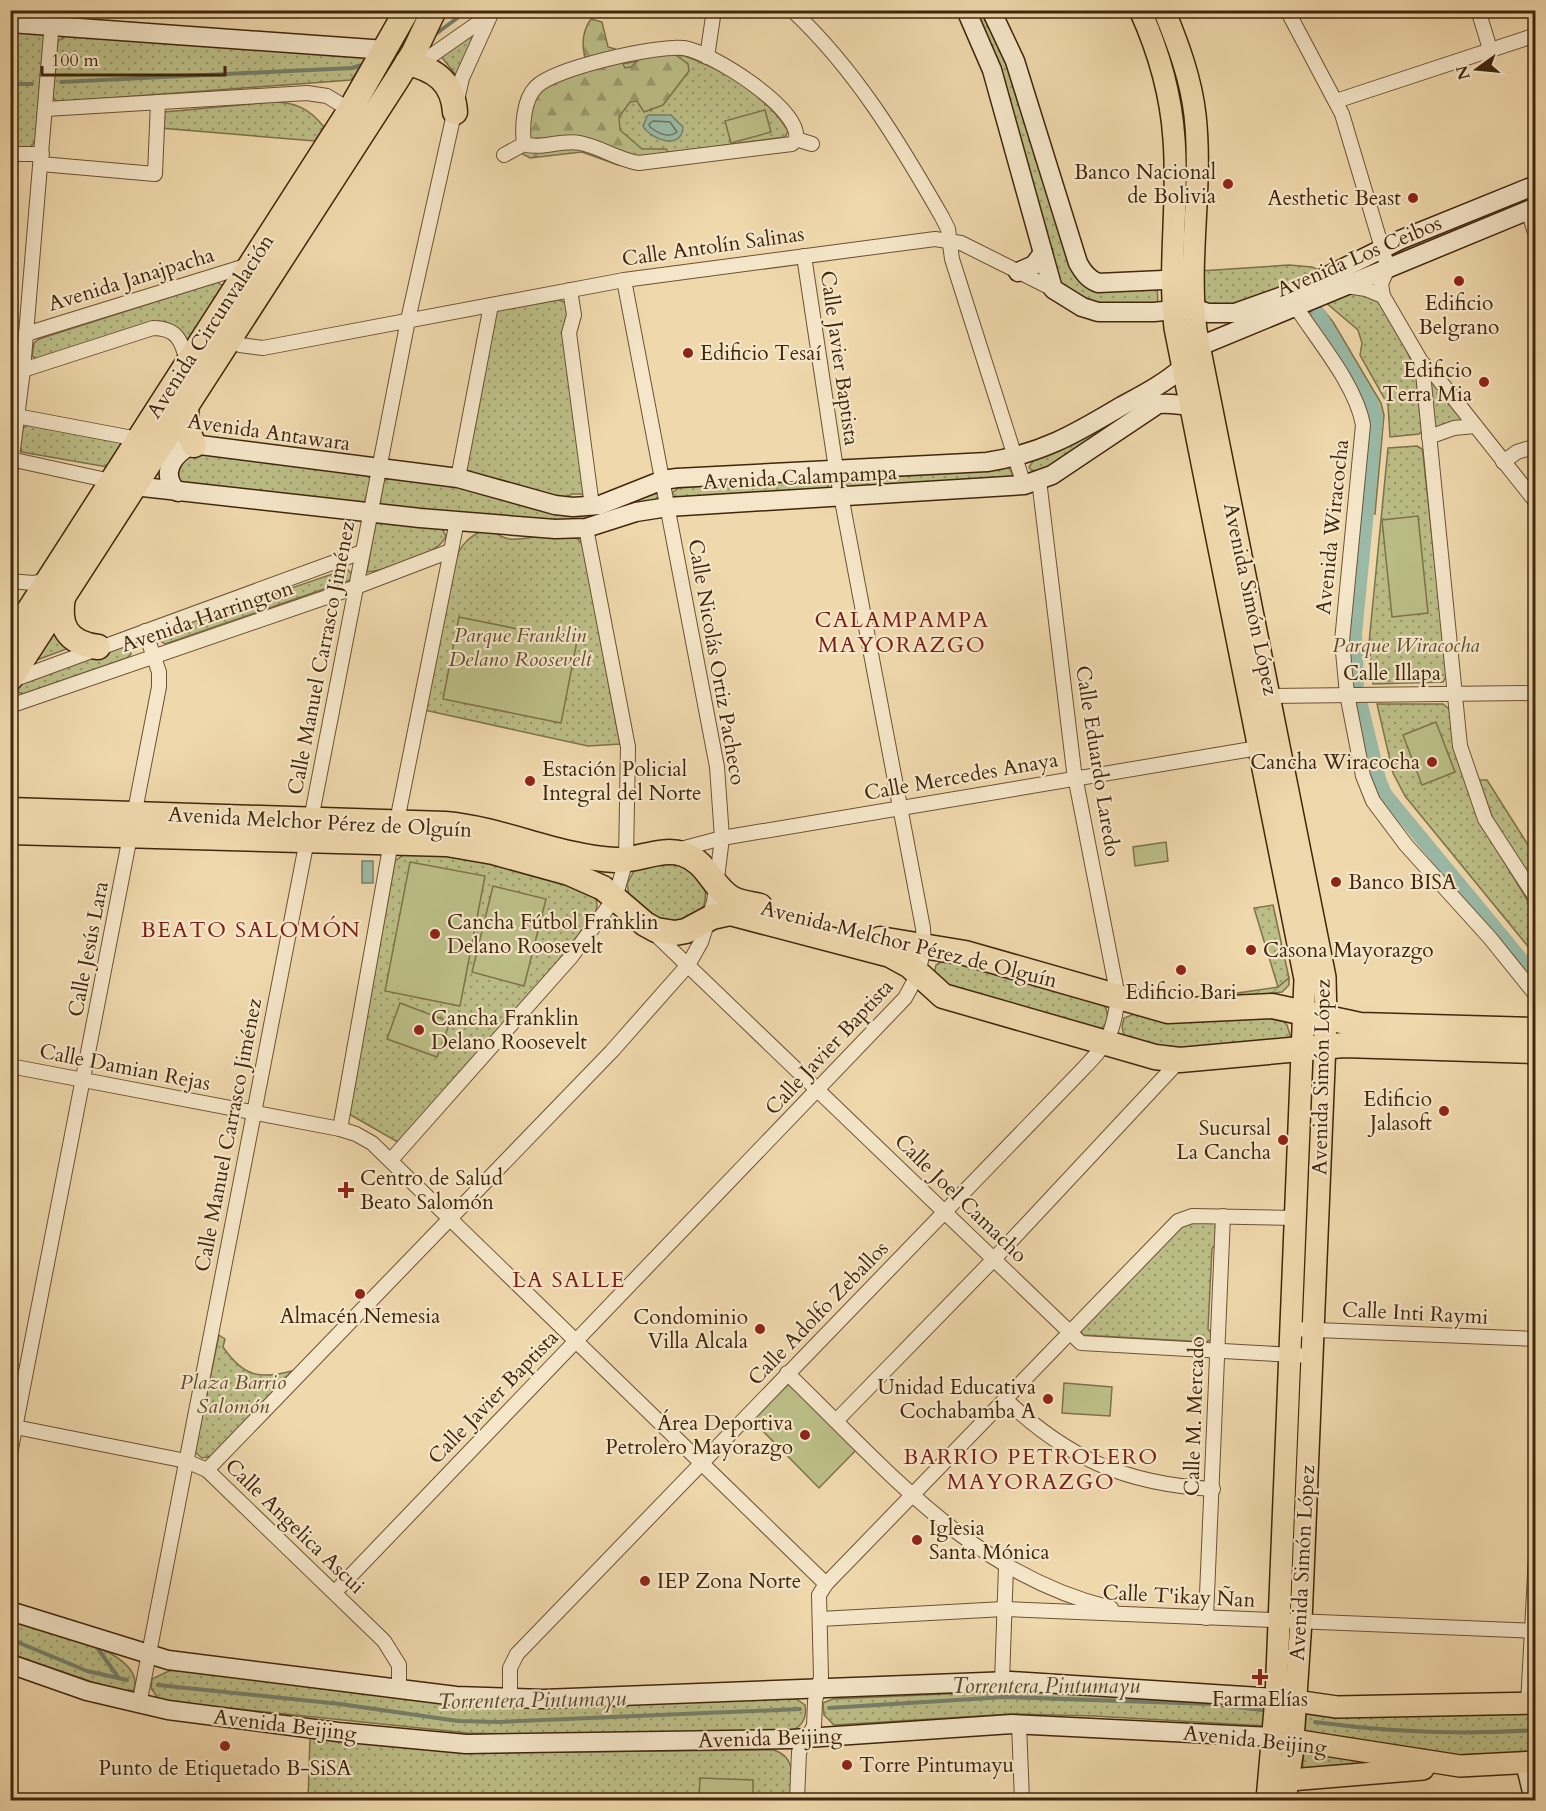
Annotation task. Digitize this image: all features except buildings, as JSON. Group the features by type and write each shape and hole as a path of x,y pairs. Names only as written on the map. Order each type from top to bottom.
{"highway":[{"name":"Avenida Circunvalación","path":"122,484 138,439 350,110 407,10"},
{"name":"Avenida Circunvalación","path":"10,680 55,588 122,484 166,440 229,337 416,54 434,10"},
{"path":"416,54 449,86 454,98 455,112"},
{"path":"186,406 187,429 194,445"},
{"name":"Avenida Circunvalación","path":"10,639 55,588"},
{"path":"55,588 61,621 67,632 76,641 98,647"},
{"name":"Avenida Melchor Pérez de Olguín","path":"10,810 135,824 394,832 466,825 591,857 626,860"},
{"name":"Avenida Melchor Pérez de Olguín","path":"10,832 135,824"},
{"name":"Avenida Melchor Pérez de Olguín","path":"394,832 493,852 569,873 603,888 615,898"},
{"path":"626,860 672,851 695,859 716,882"},
{"name":"Avenida Melchor Pérez de Olguín","path":"716,882 733,899 896,944 965,953 1118,997 1181,1012 1272,1006 1360,1024 1536,1030"},
{"path":"615,898 645,924 656,930 675,933 686,931 709,919"},
{"name":"Avenida Melchor Pérez de Olguín","path":"709,919 730,913 890,955 918,974 943,996 1106,1045 1155,1057 1180,1060 1352,1045 1536,1051"}],"main road":[{"name":"Avenida Simón López","path":"1140,10 1162,69 1172,114 1183,279 1183,367 1202,406 1271,694 1325,977 1316,1016 1314,1048 1302,1355 1301,1621 1285,1703"},
{"name":"Avenida Simón López","path":"1164,10 1185,70 1195,116 1197,144 1183,279"},
{"name":"Avenida Simón López","path":"1183,309 1200,346 1202,406 1258,747 1305,979 1316,1016"},
{"name":"Avenida Simón López","path":"1303,1329 1296,1218 1314,1048"},
{"name":"Avenida Simón López","path":"1287,1790 1285,1703 1279,1622 1302,1355"},
{"name":"Avenida Beijing","path":"1285,1703 1336,1707 1532,1704"},
{"name":"Avenida Simón López","path":"1267,1800 1284,1735"},
{"name":"Avenida Beijing","path":"1284,1735 1460,1766 1531,1763"},
{"path":"1287,1790 1460,1766"}],"street":[{"path":"706,57 714,10"},
{"name":"Calle Eduardo Laredo","path":"792,10 838,58 869,97 942,217 952,259 1016,458 1031,483 1076,777 1118,997 1112,1032 1106,1045"},
{"path":"966,10 993,70 1053,289"},
{"path":"991,10 1015,61 1078,263 1083,272 1090,280 1098,283 1183,279"},
{"path":"1287,10 1336,101 1388,268 1381,284 1383,296 1418,352 1422,363 1460,746 1485,819 1536,898"},
{"path":"1478,10 1490,49"},
{"path":"416,54 492,12"},
{"name":"Calle Manuel Carrasco Jiménez","path":"139,1705 408,320 462,78 492,12"},
{"path":"53,18 26,334 14,416 11,464 178,492 370,512"},
{"path":"10,23 53,18 382,57"},
{"path":"1336,101 1536,35"},
{"path":"504,155 524,144 533,147 581,143 623,160 639,163 792,144 796,139 795,129 770,96 706,57 686,48 661,49 601,60 550,78 536,87 528,100 522,132 524,144"},
{"path":"46,109 308,93 327,96 350,110"},
{"path":"10,154 155,174 158,102"},
{"path":"796,139 812,144"},
{"name":"Avenida Los Ceibos","path":"1183,309 1222,315 1251,309 1305,287 1383,248 1536,185"},
{"path":"1532,209 1536,236"},
{"name":"Avenida Los Ceibos","path":"1200,346 1532,209"},
{"name":"Calle Antolín Salinas","path":"229,337 240,345 263,348 624,280 804,256 949,240 961,243 1053,289 1082,307 1098,312 1183,309"},
{"path":"1018,272 1034,265 1043,253"},
{"name":"Calle Javier Baptista","path":"335,1592 819,1091 905,998 918,974 924,947 923,928 841,497 804,256"},
{"name":"Avenida Janajpacha","path":"26,334 249,266"},
{"name":"Calle Nicolás Ortiz Pacheco","path":"207,1470 612,1052 688,965 709,919 722,838 717,767 624,280"},
{"path":"1346,286 1366,289 1383,296"},
{"path":"570,290 574,315 569,333 592,506"},
{"path":"458,478 491,305"},
{"name":"Avenida Wiracocha","path":"1296,308 1334,364 1361,412 1364,425 1342,641 1347,694 1363,776 1373,801 1406,845 1490,938 1536,995"},
{"path":"22,370 153,328 176,333 187,362"},
{"path":"1422,363 1432,371 1536,502"},
{"name":"Avenida Calampampa","path":"370,512 555,529 586,528 636,512 668,507 1031,483 1069,465 1149,400 1183,367"},
{"name":"Avenida Calampampa","path":"379,470 458,478 555,505 592,506 612,501 663,480 836,468 987,462 1016,458 1056,444 1149,400 1202,406"},
{"name":"Avenida Antawara","path":"14,416 138,439 166,440 379,470"},
{"path":"1429,437 1454,428 1475,426"},
{"path":"178,492 169,483 168,471 181,450 194,445"},
{"path":"1503,462 1517,452 1536,446"},
{"path":"339,1129 394,832 457,521"},
{"path":"391,1160 571,957 615,898 626,860 628,747 586,528"},
{"name":"Avenida Harrington","path":"10,706 356,587 450,551"},
{"name":"Avenida Harrington","path":"10,680 362,552"},
{"path":"10,581 55,588"},
{"name":"Calle Jesús Lara","path":"10,1454 13,1426 135,824 159,687 159,672 145,631"},
{"name":"Calle Illapa","path":"1250,699 1271,694 1536,693"},
{"name":"Calle Mercedes Anaya","path":"672,851 722,838 1258,747"},
{"name":"Calle Joel Camacho","path":"645,924 1081,1343 1302,1355"},
{"name":"Calle Adolfo Zeballos","path":"510,1700 510,1668 517,1654 786,1373 946,1212 1106,1045"},
{"path":"836,1421 994,1258 1180,1060"},
{"name":"Calle Damian Rejas","path":"10,1066 339,1129 364,1139 391,1160 826,1584"},
{"path":"798,1800 799,1752 814,1726 815,1701 819,1688 819,1595 826,1584 914,1496 1178,1221 1192,1216 1296,1218"},
{"name":"Calle M. Mercado","path":"1206,1618 1223,1216"},
{"name":"Calle Inti Raymi","path":"1303,1329 1536,1339"},
{"path":"786,1373 957,1535 1006,1567 1048,1588 1092,1603 1142,1616"},
{"path":"1005,1399 1033,1426 1057,1443 1099,1466 1136,1479 1174,1487 1213,1489"},
{"name":"Calle Angelica Ascui","path":"13,1426 186,1461 207,1470 335,1592 392,1650 399,1665 399,1689"},
{"path":"1532,1704 1536,1556"},
{"path":"1002,1681 1006,1567"},
{"name":"Calle T'ikay Ñan","path":"820,1619 1004,1609 1534,1631"},
{"name":"Avenida Beijing","path":"10,1611 168,1660 399,1689 510,1700 1002,1681 1285,1703"},
{"name":"Avenida Beijing","path":"10,1664 87,1691 139,1705 339,1732 466,1744 809,1737 1019,1724 1284,1735"},
{"path":"1019,1724 1022,1800"},
{"path":"1531,1763 1534,1800"}],"green space":[{"path":"972,11 985,11 1011,64 1079,276 1157,284 1158,304 1129,305 1096,302 1060,284"},
{"path":"1150,11 1157,11 1176,62 1188,134 1187,274"},
{"path":"591,19 602,22 608,47 615,49 625,68 631,67 642,57 673,53 688,64 689,71 663,105 644,112 637,101 630,102 619,117 620,130 642,149 666,149 671,156 631,166 618,165 582,152 530,158 521,153 519,127 538,89 589,70 583,44 585,31"},
{"path":"11,29 40,32 45,36 37,140 30,147 11,147"},
{"path":"474,31 474,38 456,75 440,55"},
{"path":"66,35 364,56 367,59 351,80 57,102 52,96 57,42"},
{"path":"682,55 727,75 755,94 779,118 788,131 785,137 638,157 535,105 613,65"},
{"path":"271,102 301,107 313,115 324,127 315,141 160,128 164,112"},
{"path":"765,110 771,132 731,143 725,121"},
{"path":"1535,191 1535,201 1401,253 1397,249"},
{"path":"1289,265 1312,267 1323,272 1243,305 1210,307 1203,298 1200,271"},
{"path":"217,282 223,286 188,342 175,328 159,321 37,359 32,356 34,343 39,339"},
{"path":"1351,291 1377,298 1404,344 1416,373 1422,431 1419,434 1390,437 1388,405 1360,355 1362,343 1358,330 1324,301"},
{"path":"559,300 569,304 585,494 572,494 563,499 463,473 496,311"},
{"path":"1320,306 1333,322 1381,403 1384,415 1375,514 1372,513 1379,416 1376,405 1316,307"},
{"path":"1311,310 1369,406 1372,417 1364,513 1359,512 1367,428 1332,352 1309,314"},
{"path":"1430,382 1433,382 1462,418 1461,422 1433,429"},
{"path":"1144,402 1043,472 1031,470 1029,467 1034,460"},
{"path":"28,425 125,440 107,467 22,452 20,445 23,428"},
{"name":"Parque Wiracocha","path":"1417,446 1422,449 1423,454 1447,675 1443,682 1373,684 1369,643 1388,448"},
{"path":"189,450 366,472 371,481 364,503 180,483 175,471"},
{"path":"1007,467 1012,471 1012,478 850,492 844,485 851,478"},
{"path":"394,476 455,484 561,513 652,492 659,495 654,501 588,519 559,522 382,506 380,502 384,481"},
{"path":"823,477 828,482 828,488 680,501 672,498 673,492 679,488"},
{"path":"1418,516 1428,613 1392,617 1382,520"},
{"path":"381,520 441,527 446,536 442,543 423,555 387,568 367,572 375,525"},
{"name":"Parque Franklin Delano Roosevelt","path":"484,530 510,539 567,535 583,544 620,744 588,746 424,710 453,563 465,543"},
{"path":"347,569 353,575 350,580 165,644 159,640 162,632"},
{"path":"459,617 577,641 561,723 443,699"},
{"path":"55,626 72,647 34,661"},
{"path":"122,647 130,650 131,654 127,658 23,694 18,692 19,685"},
{"name":"Parque Wiracocha","path":"1377,704 1443,704 1449,709 1455,746 1481,824 1535,913 1535,955 1405,796 1393,773"},
{"name":"Cancha Wiracocha","path":"1436,722 1455,772 1422,785 1403,735"},
{"path":"1479,780 1487,780 1535,856 1535,889 1494,822"},
{"path":"1166,842 1168,861 1135,866 1133,847"},
{"path":"409,851 465,856 587,888 597,904 596,912 530,997 402,1141 396,1141 349,1114 395,861"},
{"path":"684,861 705,886 704,907 700,913 688,920 660,925 629,895 627,884 635,869"},
{"name":"Cancha Fútbol Franklin Delano Roosevelt","path":"410,862 485,876 460,1006 385,991"},
{"name":"Cancha Fútbol Franklin Delano Roosevelt","path":"493,886 546,899 524,986 472,972"},
{"path":"1273,905 1289,978 1278,987 1254,908"},
{"path":"948,958 1104,1005 1107,1012 1105,1025 1100,1030 946,991 934,974 936,965"},
{"path":"1289,978 1289,985 1282,992 1231,998 1231,994 1278,987"},
{"name":"Cancha Franklin Delano Roosevelt","path":"400,1003 450,1022 437,1057 387,1039"},
{"path":"1137,1013 1280,1017 1287,1025 1291,1038 1189,1052 1125,1039 1122,1027 1124,1018"},
{"path":"1309,1060 1316,1060 1306,1319 1298,1318"},
{"path":"1216,1221 1217,1241 1212,1249 1208,1329 1213,1335 1211,1340 1206,1342 1082,1335 1081,1329 1183,1223"},
{"name":"Plaza Barrio Salomón","path":"219,1335 225,1339 223,1347 230,1357 245,1370 261,1375 292,1371 212,1456 202,1458 195,1452"},
{"name":"Área Deportiva Petrolero Mayorazgo","path":"790,1383 857,1449 819,1488 751,1419"},
{"path":"1064,1383 1112,1387 1110,1416 1062,1413"},
{"path":"11,1620 65,1635 108,1652 124,1663 134,1676 134,1690 121,1692 11,1654"},
{"path":"171,1670 476,1704 796,1699 805,1705 805,1713 801,1724 791,1731 546,1735 468,1733 160,1701 151,1688 152,1679"},
{"path":"1011,1691 1267,1703 1265,1726 1094,1716 1012,1714 834,1725 824,1715 823,1703 833,1699"},
{"path":"1535,1711 1535,1752 1462,1757 1305,1732 1306,1712"},
{"path":"310,1737 466,1753 774,1750 787,1758 790,1764 792,1771 791,1800 308,1800"},
{"path":"1304,1751 1381,1765 1302,1773"},
{"path":"700,1778 753,1780 753,1800 699,1800"}],"water":[{"path":"648,115 671,115 683,127 681,134 672,141 659,139 652,135 643,126"},
{"path":"362,861 373,861 373,883 362,883"}],"waterway":[{"path":"433,36 468,10"},
{"path":"61,82 352,68 365,64"},
{"path":"10,84 32,84"},
{"path":"1319,314 1371,402 1376,419 1355,634 1357,684"},
{"path":"1361,705 1379,779 1385,794 1536,977"},
{"name":"Torrentera Pintumayu","path":"10,1639 87,1671 127,1680"},
{"path":"96,1646 118,1677"},
{"name":"Torrentera Pintumayu","path":"158,1685 340,1704 458,1721 499,1722 800,1709"},
{"name":"Torrentera Pintumayu","path":"829,1708 1005,1697 1211,1704 1262,1710"},
{"name":"Torrentera Pintumayu","path":"1315,1722 1425,1732 1536,1730"}],"place":[{"name":"Banco Nacional de Bolivia","path":"1228,184"},
{"name":"Aesthetic Beast","path":"1413,198"},
{"name":"Edificio Belgrano","path":"1459,281"},
{"name":"Edificio Tesaí","path":"688,353"},
{"name":"Edificio Terra Mia","path":"1484,382"},
{"name":"Cancha Wiracocha","path":"1432,762"},
{"name":"Estación Policial Integral del Norte","path":"530,781"},
{"name":"Banco BISA","path":"1336,882"},
{"name":"Cancha Fútbol Franklin Delano Roosevelt","path":"435,934"},
{"name":"Casona Mayorazgo","path":"1251,950"},
{"name":"Edificio Bari","path":"1181,970"},
{"name":"Cancha Franklin Delano Roosevelt","path":"419,1030"},
{"name":"Edificio Jalasoft","path":"1444,1111"},
{"name":"Sucursal La Cancha","path":"1283,1140"},
{"name":"Centro de Salud Beato Salomón","path":"346,1190"},
{"name":"Almacén Nemesia","path":"360,1294"},
{"name":"Condominio Villa Alcala","path":"760,1329"},
{"name":"Unidad Educativa Cochabamba A","path":"1048,1399"},
{"name":"Área Deportiva Petrolero Mayorazgo","path":"805,1435"},
{"name":"Iglesia Santa Mónica","path":"917,1540"},
{"name":"IEP Zona Norte","path":"645,1581"},
{"name":"FarmaElías","path":"1260,1677"},
{"name":"Punto de Etiquetado B-SiSA","path":"225,1746"},
{"name":"Torre Pintumayu","path":"847,1765"}],"district":[{"name":"CALAMPAMPA MAYORAZGO","path":"902,632"},
{"name":"BEATO SALOMÓN","path":"251,929"},
{"name":"LA SALLE","path":"569,1279"},
{"name":"BARRIO PETROLERO MAYORAZGO","path":"1031,1468"}]}
